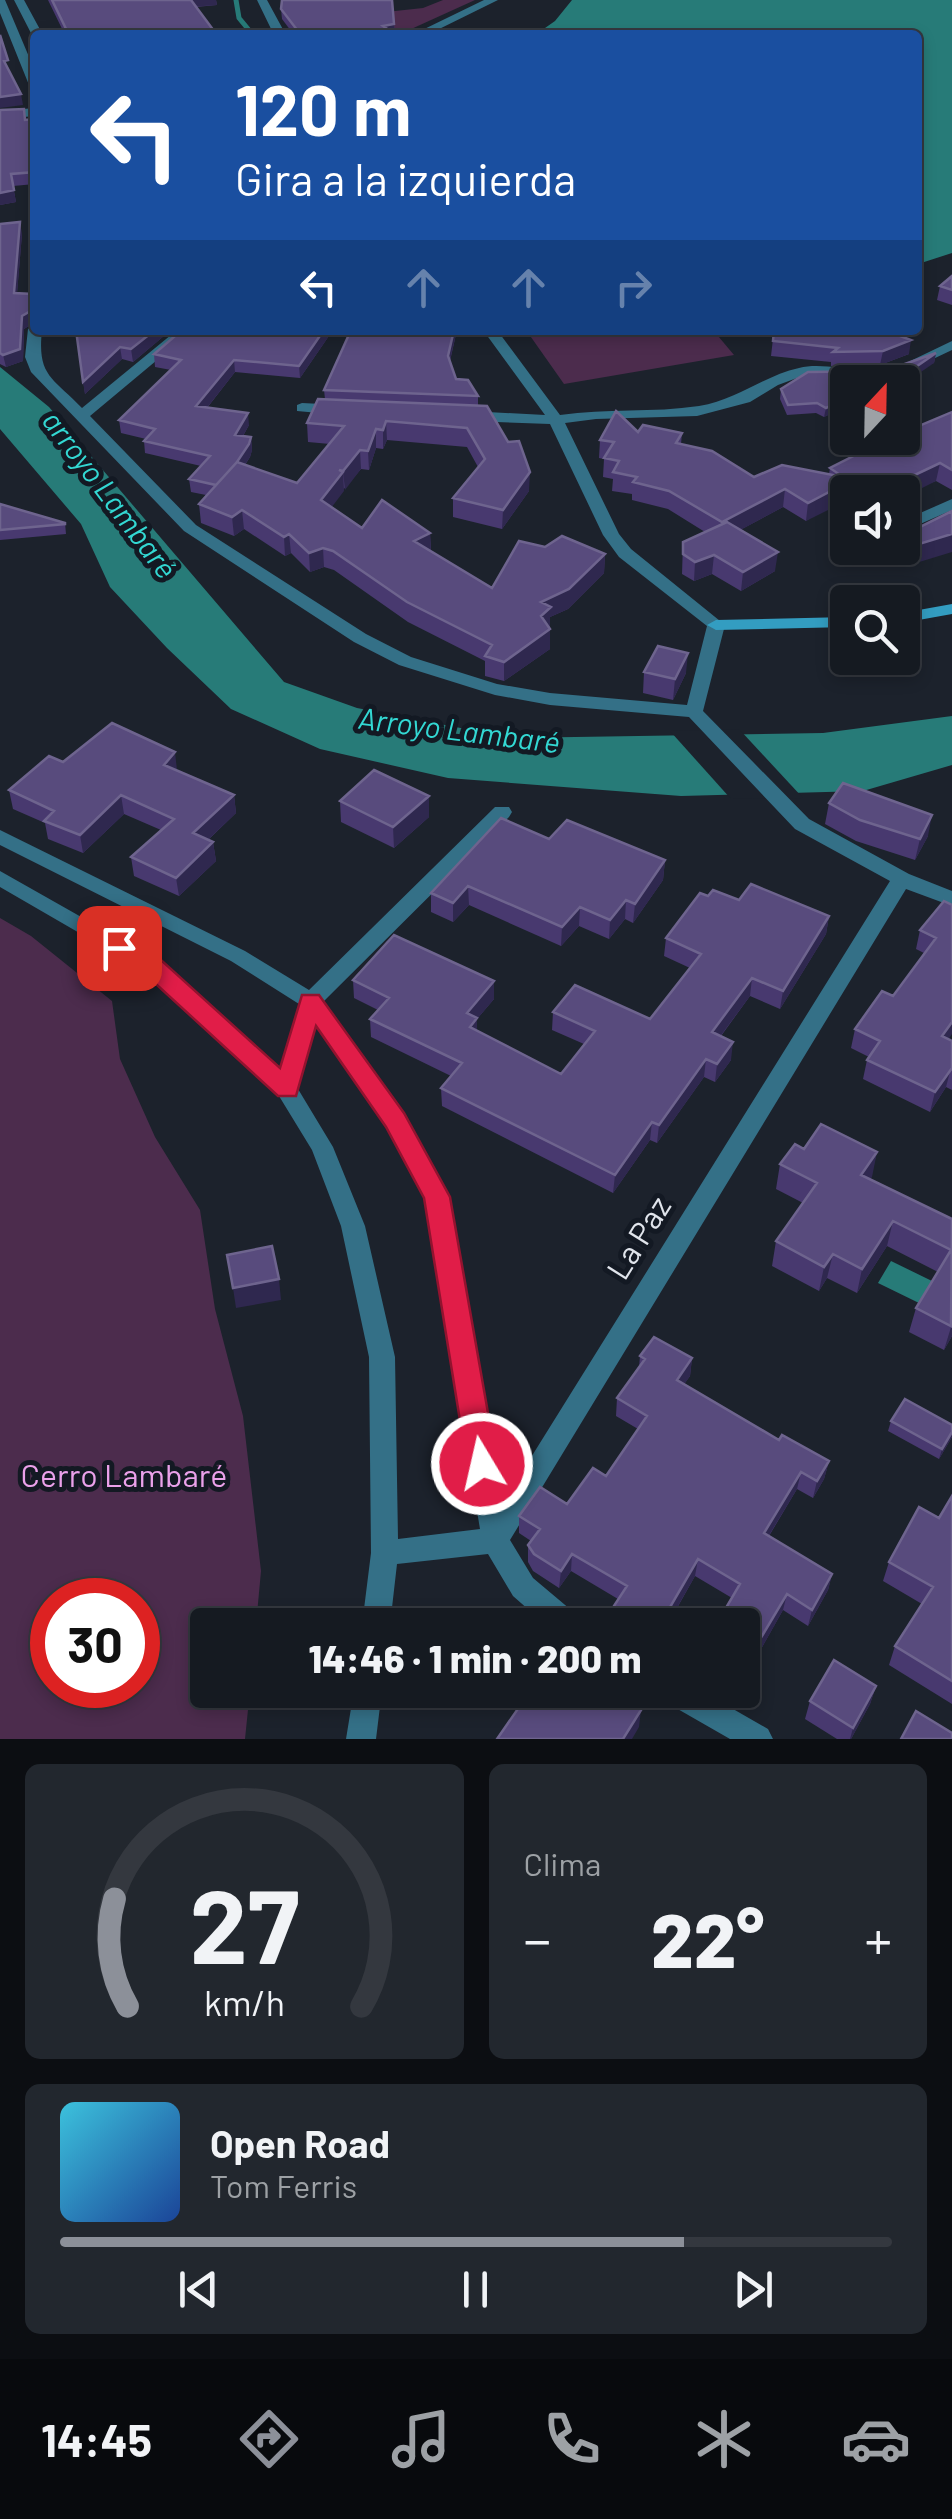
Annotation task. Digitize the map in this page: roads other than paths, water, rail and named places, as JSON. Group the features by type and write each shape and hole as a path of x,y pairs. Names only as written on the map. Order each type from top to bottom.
{"street":[{"path":"0,0 30,72"},
{"path":"19,0 34,30"},
{"path":"262,0 277,30"},
{"path":"429,30 493,0"},
{"path":"0,115 30,112"},
{"path":"34,335 36,369 190,528 360,638 405,662 495,688 550,699 699,717 802,824 902,879 952,899"},
{"path":"80,417 180,335"},
{"path":"494,335 556,420 611,536 625,553 716,625 830,622"},
{"path":"444,415 556,420 711,409 745,399 804,370 891,371 952,344"},
{"path":"302,408 368,411"},
{"path":"920,519 952,504"},
{"path":"920,615 952,609"},
{"path":"699,717 716,625"},
{"path":"287,1090 310,1001 502,812"},
{"path":"0,837 238,956 310,1001 395,1120 437,1197 495,1540 523,1587 547,1608"},
{"path":"0,878 152,966 287,1090 322,1148 342,1198 372,1300 382,1357 385,1553 378,1608"},
{"name":"La Paz","path":"495,1540 902,879"},
{"path":"385,1553 495,1540"},
{"path":"361,1739 365,1708"},
{"path":"704,1708 758,1739"}],"water":[{"path":"572,0 952,0 952,253 922,263 922,30 542,30"},
{"path":"0,367 49,407 284,682 357,708 512,738 823,733 952,716 952,765 863,791 681,796 448,778 320,749 231,709 110,587 81,524 0,429"},
{"path":"891,1261 932,1281 919,1303 878,1283"}],"waterway":[{"path":"236,0 239,18 249,30"}],"water label":[{"name":"arroyo Lambaré","path":"109,495"},
{"name":"Arroyo Lambaré","path":"459,731"}],"park label":[{"name":"Cerro Lambaré","path":"124,1476"}]}
